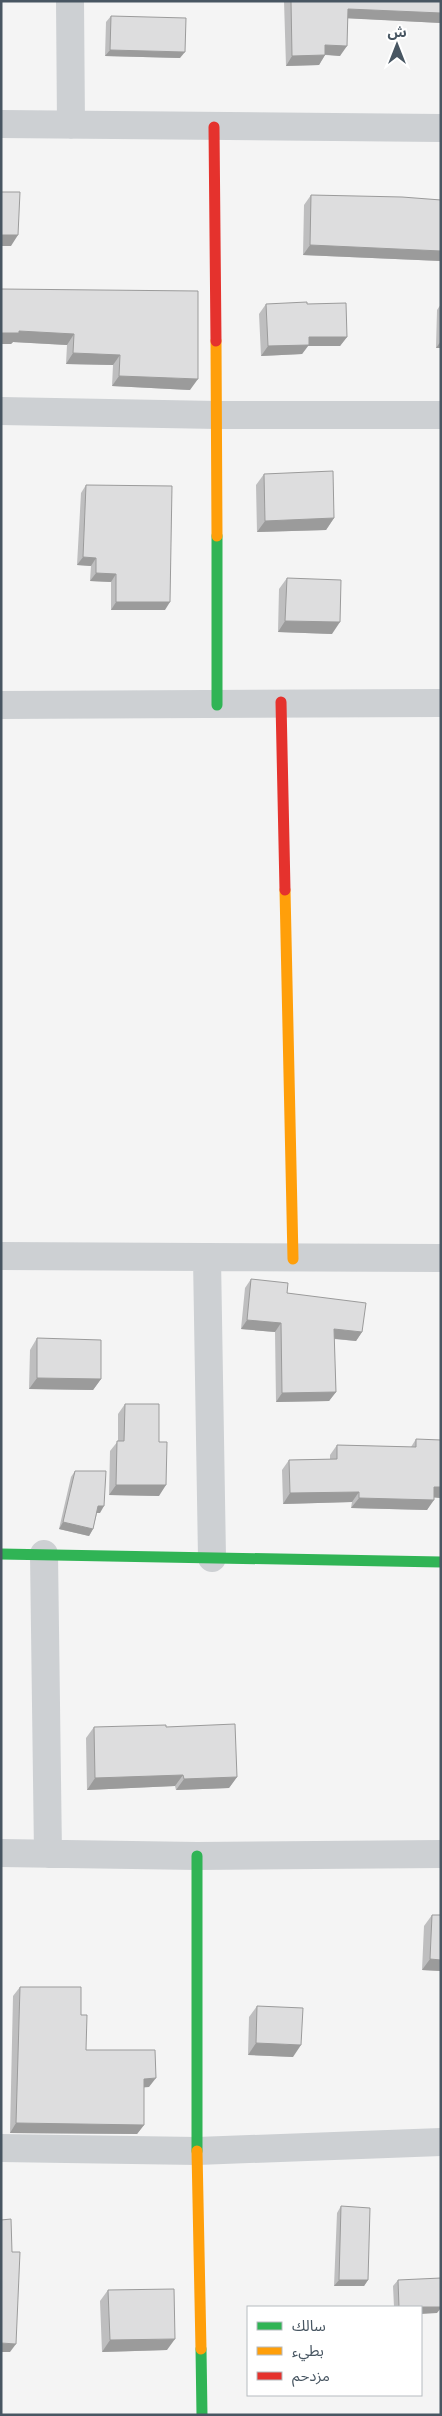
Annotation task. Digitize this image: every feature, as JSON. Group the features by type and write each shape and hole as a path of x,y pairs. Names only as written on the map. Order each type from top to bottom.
{"street":[{"path":"70,1 71,125"},
{"path":"1,124 214,128 441,128"},
{"path":"214,128 217,415 217,705"},
{"path":"1,411 217,415 441,415"},
{"path":"280,702 293,1259"},
{"path":"1,705 441,702"},
{"path":"1,1256 293,1259 441,1258"},
{"path":"207,1258 212,1558"},
{"path":"1,1554 441,1562"},
{"path":"44,1554 48,1854"},
{"path":"1,1853 197,1856 441,1854"},
{"path":"197,1856 197,2151 202,2415"},
{"path":"1,2148 197,2151 441,2142"}],"building":[{"path":"291,1 441,1 441,13 348,9 347,46 325,45 325,55 292,56"},
{"path":"111,16 186,18 185,52 110,50"},
{"path":"1,192 20,192 18,235 1,235"},
{"path":"311,195 441,200 441,251 310,245"},
{"path":"1,289 198,291 198,379 119,376 120,355 73,353 74,334 19,331 19,333 1,333"},
{"path":"307,302 307,304 346,303 347,337 309,337 309,345 268,346 266,304"},
{"path":"333,471 334,518 265,521 264,474"},
{"path":"86,485 172,486 170,602 116,602 116,574 96,573 96,558 83,557"},
{"path":"287,578 341,580 340,622 285,621"},
{"path":"251,1279 288,1283 287,1293 366,1303 362,1332 334,1329 336,1392 282,1393 281,1323 247,1320"},
{"path":"37,1338 101,1340 101,1379 37,1378"},
{"path":"125,1404 159,1404 159,1442 167,1442 166,1485 116,1485 117,1441 124,1441"},
{"path":"416,1439 441,1440 441,1487 434,1487 434,1500 359,1498 359,1492 290,1493 289,1460 337,1459 337,1445 416,1447"},
{"path":"75,1471 106,1471 104,1506 98,1506 93,1529 63,1522"},
{"path":"235,1724 237,1777 184,1779 183,1775 95,1778 94,1727 166,1725 166,1727"},
{"path":"432,1915 441,1915 441,1960 430,1959"},
{"path":"20,1987 81,1987 81,2015 87,2015 86,2050 155,2050 156,2078 144,2079 144,2125 16,2123"},
{"path":"257,2006 303,2008 301,2045 256,2043"},
{"path":"341,2206 370,2208 368,2280 339,2280"},
{"path":"11,2219 12,2252 20,2252 16,2344 1,2343 1,2220"},
{"path":"441,2278 441,2307 399,2306 398,2280"},
{"path":"174,2289 175,2339 110,2340 108,2290"}],"traffic: fast":[{"path":"217,536 217,705"},
{"path":"1,1554 441,1562"},
{"path":"197,1856 197,2151"},
{"path":"201,2349 202,2415"}],"traffic: slow":[{"path":"216,341 217,536"},
{"path":"285,890 293,1259"},
{"path":"197,2151 201,2349"}],"traffic: jam":[{"path":"214,127 216,341"},
{"path":"281,702 285,890"}]}
